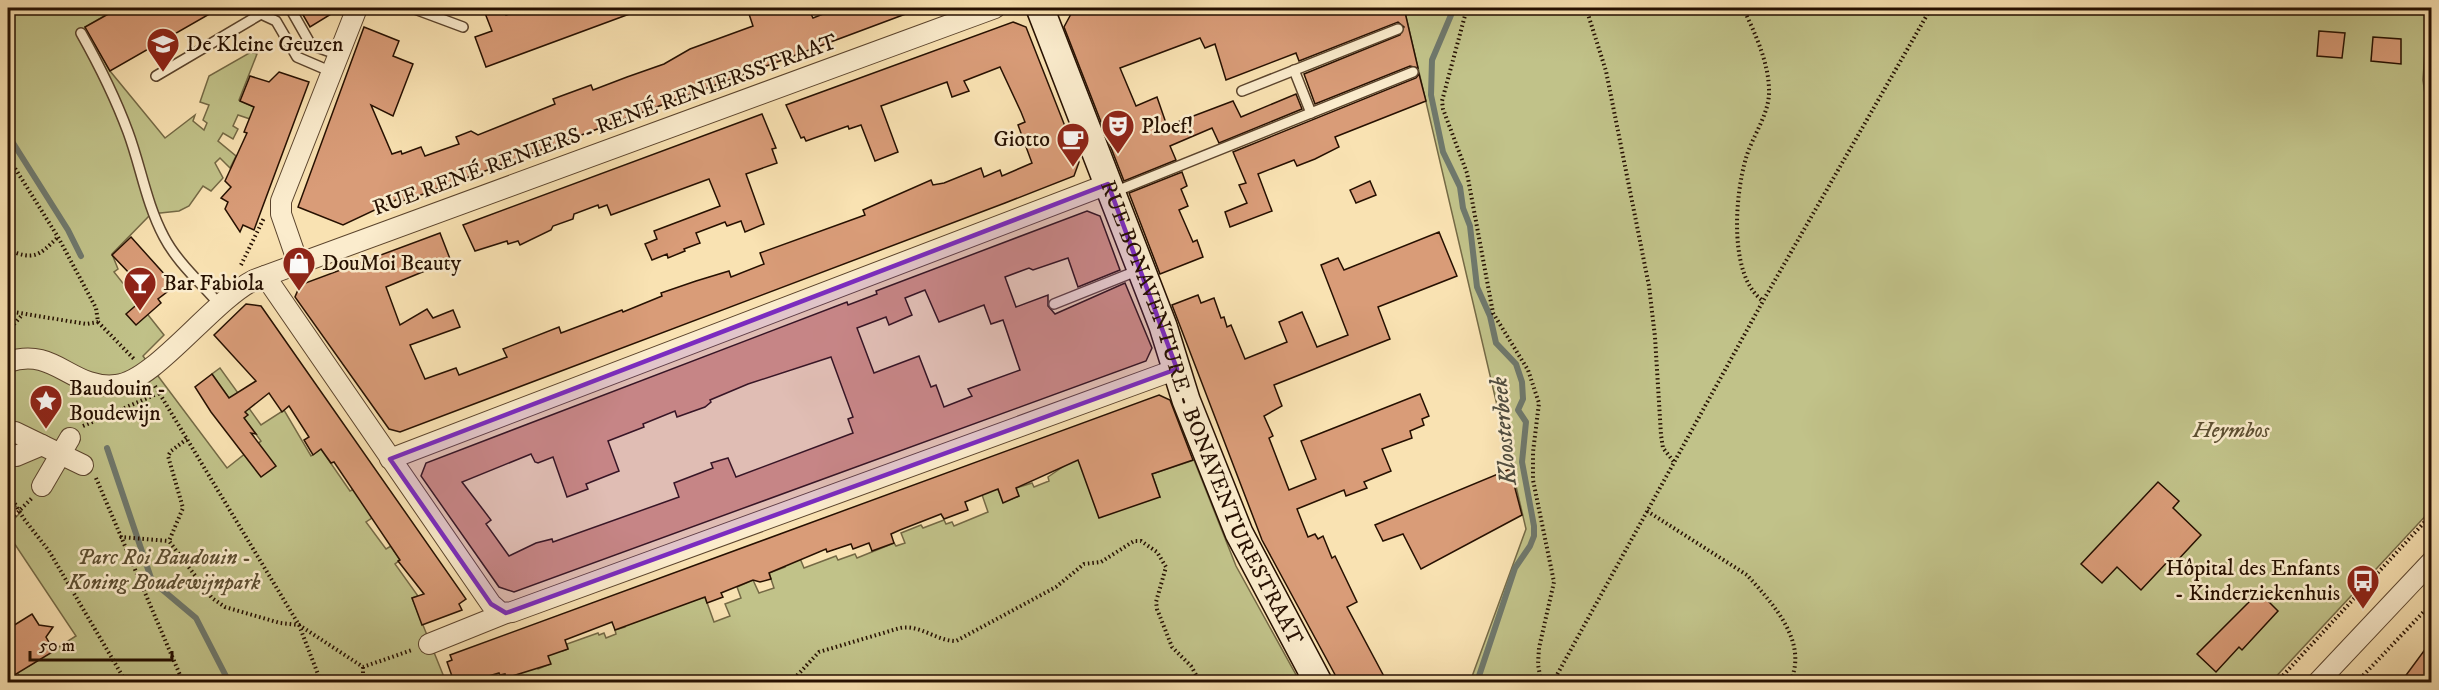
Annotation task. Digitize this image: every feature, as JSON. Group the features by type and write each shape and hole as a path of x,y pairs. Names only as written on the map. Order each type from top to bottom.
{"street":[{"path":"298,263 281,214 281,201 356,8"},
{"name":"RUE RENÉ RENIERS - RENÉ RENIERSSTRAAT","path":"142,375 243,285 995,8"},
{"name":"RUE BONAVENTURE - BONAVENTURESTRAAT","path":"1040,8 1141,269 1239,533 1318,682"},
{"path":"390,459 1110,189"},
{"path":"265,276 496,610 506,613"},
{"path":"8,362 28,357 40,358 82,380 107,386 124,384 142,375"},
{"path":"429,644 506,613 1177,369"},
{"path":"15,432 42,445"},
{"path":"16,456 42,445 69,440"},
{"path":"69,440 87,467"},
{"path":"42,486 69,440"},
{"path":"2318,682 2432,561"}],"lane":[{"path":"290,8 311,45 335,63"},
{"path":"412,8 463,27"},
{"path":"156,76 259,11 274,19 297,57 335,63"},
{"path":"1242,91 1398,29"},
{"path":"81,33 112,92 129,134 149,204 162,234 219,304"},
{"path":"1294,70 1311,113"},
{"path":"1110,189 1413,72"},
{"path":"1054,304 1141,269"}],"path":[{"path":"1467,8 1443,109 1467,173 1493,313 1528,370 1539,403 1533,452 1533,480 1554,582 1539,648 1538,664 1541,682"},
{"path":"1587,8 1606,71 1649,286 1655,337 1661,435 1663,448 1674,462"},
{"path":"1743,8 1760,46 1769,91 1766,108 1746,158 1737,206 1743,267 1748,284 1763,301"},
{"path":"1553,682 1763,301 1931,8"},
{"path":"8,157 58,237 96,308 98,322 159,393 299,625 321,682"},
{"path":"235,273 244,262 266,212"},
{"path":"8,250 28,257 35,256 58,237"},
{"path":"8,311 86,324 98,322"},
{"path":"8,331 22,315"},
{"path":"69,440 159,393"},
{"path":"169,541 183,508 168,456 187,439"},
{"path":"87,467 122,536 183,682"},
{"path":"8,522 42,486"},
{"path":"8,492 18,512 49,551 126,682"},
{"path":"1647,511 1747,575 1760,589 1776,610 1797,648 1797,668 1790,682"},
{"path":"2277,682 2432,514"},
{"path":"122,536 169,541 212,598 225,607 280,623 299,625 363,668"},
{"path":"791,682 819,652 900,628 908,627 942,639 956,641 1056,586 1078,567 1108,558 1134,541 1141,541 1162,560 1165,575 1156,602 1157,609 1172,647 1191,666 1200,682"},
{"path":"2357,682 2432,603"},
{"path":"363,668 429,644"},
{"path":"363,668 363,682"}],"highlighted area":[{"path":"1108,184 1177,369 506,613 491,604 390,459"}],"green space":[{"name":"Parc Roi Baudouin - Koning Boudewijnpark","path":"8,8 101,8 106,15 85,27 110,71 165,138 195,115 193,121 204,130 207,123 203,120 209,105 200,102 209,76 251,52 257,54 239,100 257,108 253,120 238,115 233,126 238,129 233,139 223,133 218,141 236,156 230,168 220,158 215,163 223,178 211,191 203,186 189,206 179,211 151,214 112,254 118,269 114,272 164,335 143,356 227,468 261,441 244,418 247,415 234,396 229,398 212,374 220,368 261,425 284,410 311,456 321,449 350,491 354,489 372,518 366,522 386,549 391,546 400,560 395,564 418,596 412,598 446,682 50,682 46,676 35,682 23,682 10,659 8,631 29,666 76,636 8,534 8,525 21,512 8,497"},
{"name":"Heymbos","path":"1404,8 2428,8 2423,80 2432,143 2431,510 2271,682 1470,682 1526,529"},
{"path":"1077,457 1160,497 1152,474 1194,460 1236,566 1300,682 484,682 483,679 499,673 506,677 534,661 538,669 550,664 547,653 560,648 562,651 568,649 567,644 598,633 599,635 604,633 606,638 616,634 615,630 625,627 623,621 705,597 714,622 730,616 725,604 741,598 737,587 753,580 759,593 774,588 769,573 785,567 783,562 799,556 804,568 836,556 838,560 855,554 857,558 894,543 896,546 905,543 901,533 921,525 923,528 944,520 946,524 952,522 954,526 988,512 980,489 997,487 1003,502 1019,496 1016,488 1032,483 1034,487 1049,481 1048,477"}],"building":[{"path":"119,8 220,8 110,71 85,27"},
{"path":"299,8 341,8 310,27"},
{"path":"483,8 504,8 506,15 526,8 643,9 486,67 475,37 492,31"},
{"path":"747,8 788,8 790,12 808,8 813,18 838,8 919,9 418,196 399,202 398,199 343,225 298,207 364,27 399,41 393,56 413,64 393,116 371,105 392,154 401,151 402,154 421,147 425,156 459,144 456,137 471,131 478,135 555,104 553,99 591,85 593,90 664,64 690,49 753,26"},
{"path":"1088,8 1404,8 1418,68 1410,66 1315,104 1304,74 1400,35 1404,27 1398,22 1299,61 1296,53 1226,80 1215,44 1205,48 1200,38 1120,68 1136,106 1157,97 1167,126 1233,101 1241,117 1296,94 1302,109 1219,143 1212,128 1170,146 1176,160 1124,181 1064,27 1071,14"},
{"path":"1013,22 1026,27 1079,162 1074,176 1005,203 400,432 389,429 295,297 300,285 440,233 452,264 439,269 437,266 386,287 400,325 427,309 433,318 453,310 460,327 410,345 425,379 456,368 459,375 507,357 503,349 559,327 561,333 622,310 623,312 662,296 661,293 696,281 729,271 731,277 764,264 760,253 865,215 863,210 931,180 933,185 944,183 981,168 984,177 1000,170 1002,176 1032,163 1018,125 1025,122 1000,67 964,81 969,91 952,97 947,82 881,106 898,152 875,161 861,125 849,129 848,126 806,141 804,137 801,138 786,105"},
{"path":"2319,31 2345,33 2342,58 2317,56"},
{"path":"2373,37 2401,39 2401,64 2371,61"},
{"path":"279,72 309,82 254,230 243,225 240,232 225,209 228,202 221,198 231,187 225,181 247,133 244,132 254,107 240,101 250,76 269,82"},
{"path":"1419,74 1426,101 1335,137 1339,147 1315,159 1297,166 1294,160 1258,174 1272,211 1230,227 1225,212 1247,203 1239,185 1246,183 1233,152 1416,78"},
{"path":"762,114 776,148 772,149 777,163 746,174 764,224 745,232 741,221 727,226 725,222 696,233 700,243 684,249 685,251 668,258 667,254 652,260 645,244 657,239 654,231 720,206 709,179 611,215 607,205 599,208 598,205 574,214 573,219 553,226 551,230 520,245 518,241 508,244 507,241 475,251 463,225"},
{"path":"1182,172 1187,186 1181,189 1188,206 1179,210 1193,242 1197,240 1203,257 1160,274 1129,193"},
{"path":"1370,181 1376,195 1356,203 1350,190"},
{"path":"1087,211 1100,216 1120,270 1078,287 1068,258 1033,270 1029,268 1005,277 1016,307 1048,295 1048,306 1055,314 1125,283 1152,348 1146,361 514,592 499,587 421,476 426,463 847,302 848,305 877,294 876,291","holes":["925,290 939,322 984,305 991,324 1003,320 1020,370 968,389 972,396 944,407 936,385 931,387 919,356 874,373 857,328 886,317 889,325 912,315 905,298","831,357 853,417 848,419 853,433 736,477 728,458 711,463 713,468 674,483 679,497 553,542 552,539 536,543 509,556 486,524 491,520 462,482 531,454 538,463 553,457 567,497 588,489 586,484 619,471 608,441 644,427 643,424 675,411 677,417 705,407 711,402 710,400 748,384"]},
{"path":"1439,232 1457,276 1378,307 1390,339 1274,385 1282,406 1264,416 1273,436 1269,438 1289,490 1316,479 1301,441 1420,394 1429,416 1422,419 1424,425 1410,431 1412,438 1382,449 1391,471 1364,482 1367,488 1346,496 1344,490 1297,509 1308,537 1315,534 1318,539 1323,536 1332,558 1335,556 1357,602 1347,607 1387,682 1339,682 1262,540 1172,305 1198,295 1201,303 1214,298 1221,318 1224,317 1227,327 1231,325 1245,359 1287,342 1279,322 1302,312 1317,347 1348,335 1321,265 1338,258 1344,270"},
{"path":"131,237 175,286 158,299 161,303 136,325 126,314 149,294 112,255"},
{"path":"246,304 261,306 466,599 459,604 462,610 422,625 412,598 424,594 398,561 400,560 334,462 331,463 321,449 313,455 304,440 309,437 289,406 282,412 269,393 245,412 248,415 244,418 256,434 251,433 276,466 261,477 211,412 195,387 212,374 229,398 256,381 214,335"},
{"path":"1159,395 1170,400 1193,460 1152,474 1160,497 1099,518 1078,460 1016,488 1019,496 1003,503 998,489 965,502 968,510 944,519 941,514 891,534 894,543 872,551 869,543 853,549 851,544 827,552 826,549 769,573 771,579 760,582 753,580 721,593 723,597 707,603 705,597 615,630 612,622 565,640 568,649 548,656 551,664 506,678 505,674 500,675 499,673 469,682 454,682 447,662 452,660 450,655"},
{"path":"1510,469 1522,515 1421,569 1403,534 1383,541 1375,525"},
{"path":"2158,482 2179,501 2173,508 2201,535 2176,562 2171,558 2141,590 2117,567 2102,583 2081,564"},
{"path":"2259,592 2278,611 2242,650 2239,647 2216,672 2197,654"},
{"path":"32,614 39,625 53,627 46,637 54,651 8,679 8,629"},
{"path":"2432,640 2432,682 2401,682"}],"waterway":[{"name":"Kloosterbeek","path":"1454,8 1432,60 1431,95 1443,152 1460,187 1463,208 1470,226 1477,287 1490,316 1496,343 1516,364 1522,382 1523,399 1518,410 1526,422 1522,462 1534,526 1534,536 1515,568 1477,682"},
{"path":"8,135 68,230 81,256"},
{"path":"107,448 152,581 196,618 229,682"}],"place":[{"name":"De Kleine Geuzen","path":"163,73"},
{"name":"Ploef!","path":"1118,155"},
{"name":"Giotto","path":"1073,168"},
{"name":"DouMoi Beauty","path":"299,292"},
{"name":"Bar Fabiola","path":"140,312"},
{"name":"Baudouin - Boudewijn","path":"46,430"},
{"name":"Hôpital des Enfants - Kinderziekenhuis","path":"2363,610"}]}
